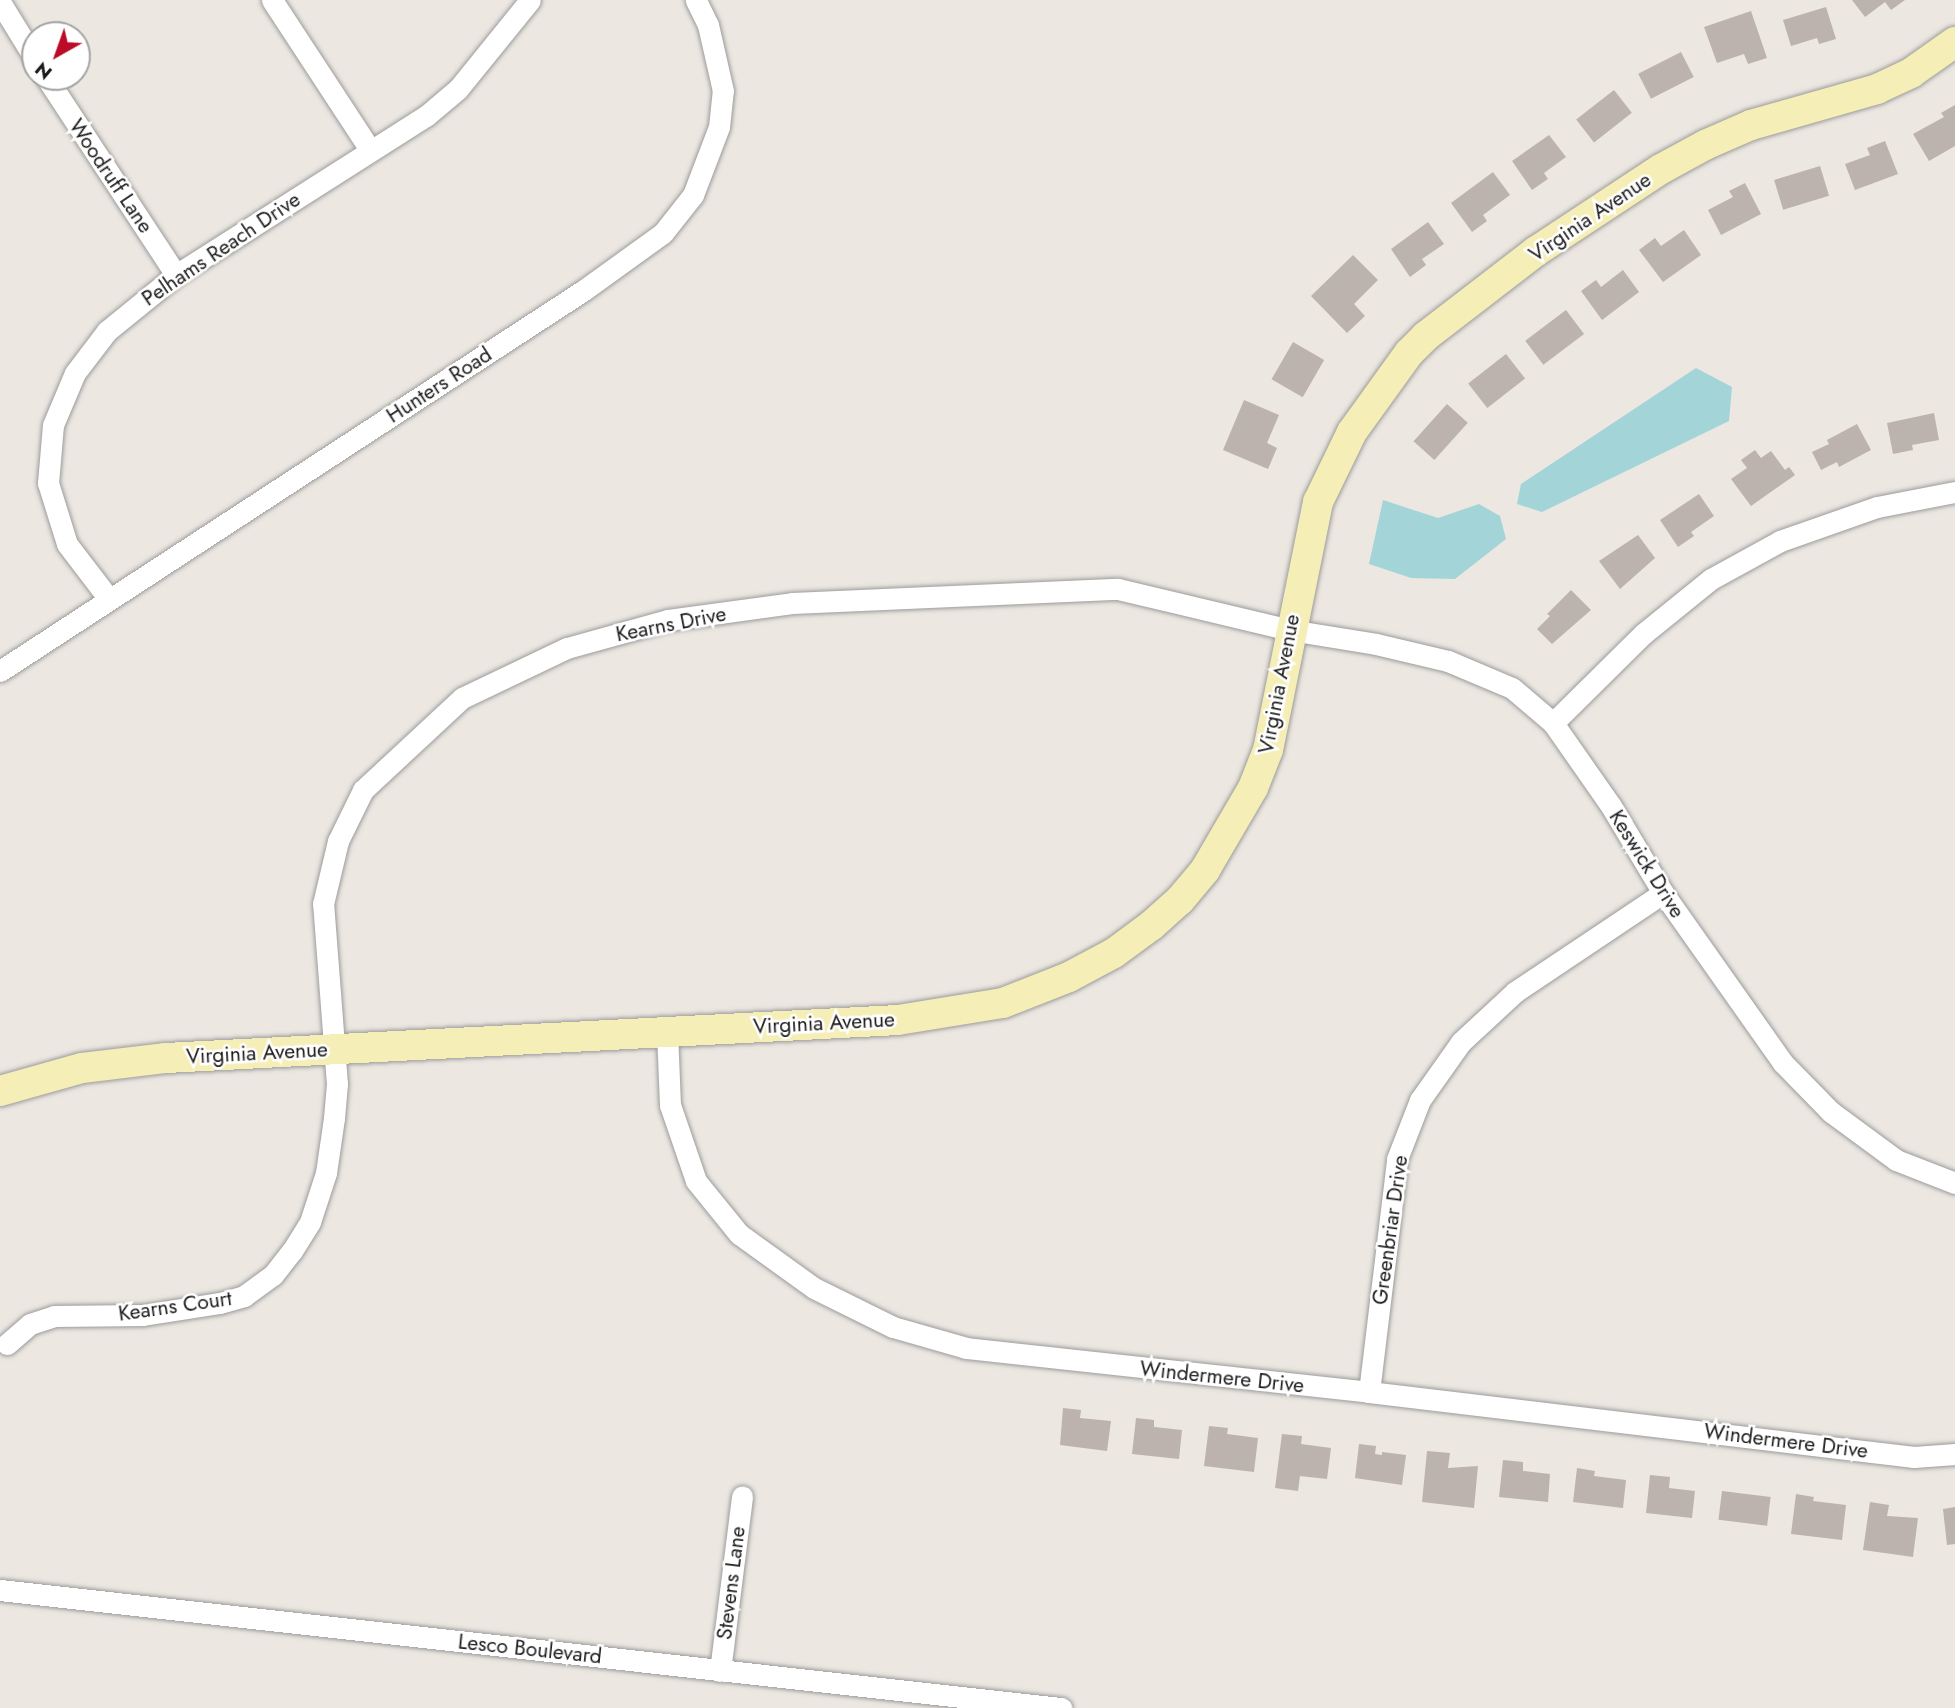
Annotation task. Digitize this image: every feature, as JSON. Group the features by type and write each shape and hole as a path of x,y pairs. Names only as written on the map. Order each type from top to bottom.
{"street":[{"path":"272,0 370,150"},
{"name":"Pelhams Reach Drive","path":"109,599 66,544 48,483 52,425 75,373 107,331 176,275 426,116 458,89 530,0"},
{"name":"Hunters Road","path":"0,671 584,290 663,233 693,195 719,127 723,91 708,25 696,0"},
{"path":"0,2 21,36"},
{"name":"Virginia Avenue","path":"0,1091 82,1068 179,1058 898,1020 1003,1003 1069,977 1114,953 1152,926 1180,900 1205,870 1233,825 1268,750 1290,630 1318,502 1352,432 1378,391 1426,336 1535,252 1661,169 1705,145 1751,125 1877,89 1911,73 1955,43"},
{"name":"Woodruff Lane","path":"55,91 176,275"},
{"path":"1553,723 1643,634 1711,579 1780,541 1877,507 1955,492"},
{"name":"Kearns Drive","path":"335,1049 323,904 338,841 363,790 462,698 567,648 668,620 792,603 1118,589 1290,630"},
{"name":"Keswick Drive","path":"1290,630 1376,644 1448,661 1512,688 1553,723 1611,806 1663,893 1783,1063 1830,1112 1896,1160 1955,1183"},
{"name":"Greenbriar Drive","path":"1369,1392 1397,1159 1420,1100 1461,1042 1515,992 1663,893"},
{"name":"Windermere Drive","path":"667,1031 670,1105 696,1181 739,1234 814,1288 893,1327 966,1349 1369,1392 1914,1457 1955,1454"},
{"name":"Kearns Court","path":"7,1344 30,1324 54,1316 143,1315 220,1303 244,1296 273,1275 310,1222 326,1173 337,1084 335,1049"},
{"name":"Stevens Lane","path":"720,1671 742,1496"},
{"name":"Lesco Boulevard","path":"0,1590 1061,1708"}],"water":[{"path":"1696,368 1732,387 1729,421 1542,512 1517,504 1521,484"},
{"path":"1383,500 1438,518 1479,504 1500,516 1506,539 1455,579 1411,578 1369,564"}],"building":[{"path":"1852,0 1905,0 1891,10 1885,2 1865,17"},
{"path":"1826,7 1836,39 1819,44 1817,38 1791,46 1783,20"},
{"path":"1751,11 1767,58 1748,64 1744,54 1717,63 1704,27"},
{"path":"1681,52 1694,77 1651,99 1638,74"},
{"path":"1614,90 1632,113 1594,142 1576,120"},
{"path":"1955,105 1955,146 1929,161 1913,134 1944,117 1941,113"},
{"path":"1549,135 1566,157 1544,173 1548,179 1532,190 1512,161"},
{"path":"1885,141 1898,174 1855,190 1845,164 1870,155 1867,148"},
{"path":"1820,166 1829,196 1783,210 1774,180"},
{"path":"1493,172 1510,195 1483,215 1487,221 1472,232 1451,203"},
{"path":"1745,183 1761,214 1721,235 1708,210 1733,197 1729,191"},
{"path":"1428,222 1444,244 1422,259 1426,265 1410,277 1391,249"},
{"path":"1684,230 1701,255 1663,282 1639,250 1655,238 1661,246"},
{"path":"1353,255 1378,280 1354,304 1365,316 1347,333 1311,296"},
{"path":"1623,270 1639,292 1602,320 1581,291 1596,280 1601,287"},
{"path":"1566,310 1584,334 1543,365 1525,341"},
{"path":"1293,342 1324,360 1303,397 1272,379"},
{"path":"1506,354 1525,378 1487,408 1468,384"},
{"path":"1244,400 1279,415 1267,443 1277,448 1268,469 1223,450"},
{"path":"1447,404 1468,423 1434,460 1414,441"},
{"path":"1934,413 1939,440 1912,445 1913,450 1893,454 1887,423"},
{"path":"1857,424 1871,450 1839,467 1837,462 1821,470 1812,452 1829,444 1827,440"},
{"path":"1755,450 1761,458 1771,451 1785,470 1789,467 1795,475 1751,506 1731,479 1747,468 1741,460"},
{"path":"1699,494 1714,516 1691,532 1694,536 1678,547 1660,520"},
{"path":"1638,535 1655,558 1620,589 1599,561"},
{"path":"1571,590 1591,610 1552,644 1537,629 1550,616 1547,614"},
{"path":"1063,1408 1081,1410 1080,1418 1111,1421 1107,1451 1060,1445"},
{"path":"1136,1418 1154,1420 1154,1427 1182,1430 1179,1459 1132,1454"},
{"path":"1209,1426 1228,1428 1227,1434 1258,1438 1254,1472 1204,1466"},
{"path":"1282,1434 1302,1436 1301,1444 1331,1448 1327,1479 1300,1476 1298,1491 1275,1488"},
{"path":"1359,1444 1376,1446 1375,1454 1382,1455 1382,1452 1406,1455 1402,1485 1355,1478"},
{"path":"1427,1451 1450,1453 1448,1468 1478,1466 1474,1508 1422,1502"},
{"path":"1503,1460 1523,1462 1523,1471 1550,1474 1548,1502 1499,1497"},
{"path":"1577,1468 1595,1471 1594,1476 1626,1480 1623,1508 1573,1502"},
{"path":"1650,1475 1670,1477 1669,1488 1695,1491 1692,1518 1646,1513"},
{"path":"1722,1491 1771,1497 1767,1526 1718,1520"},
{"path":"1796,1494 1814,1497 1813,1501 1846,1505 1842,1540 1791,1534"},
{"path":"1870,1502 1889,1505 1887,1516 1918,1518 1913,1557 1863,1550"},
{"path":"1955,1507 1955,1544 1947,1545 1943,1509"}]}
